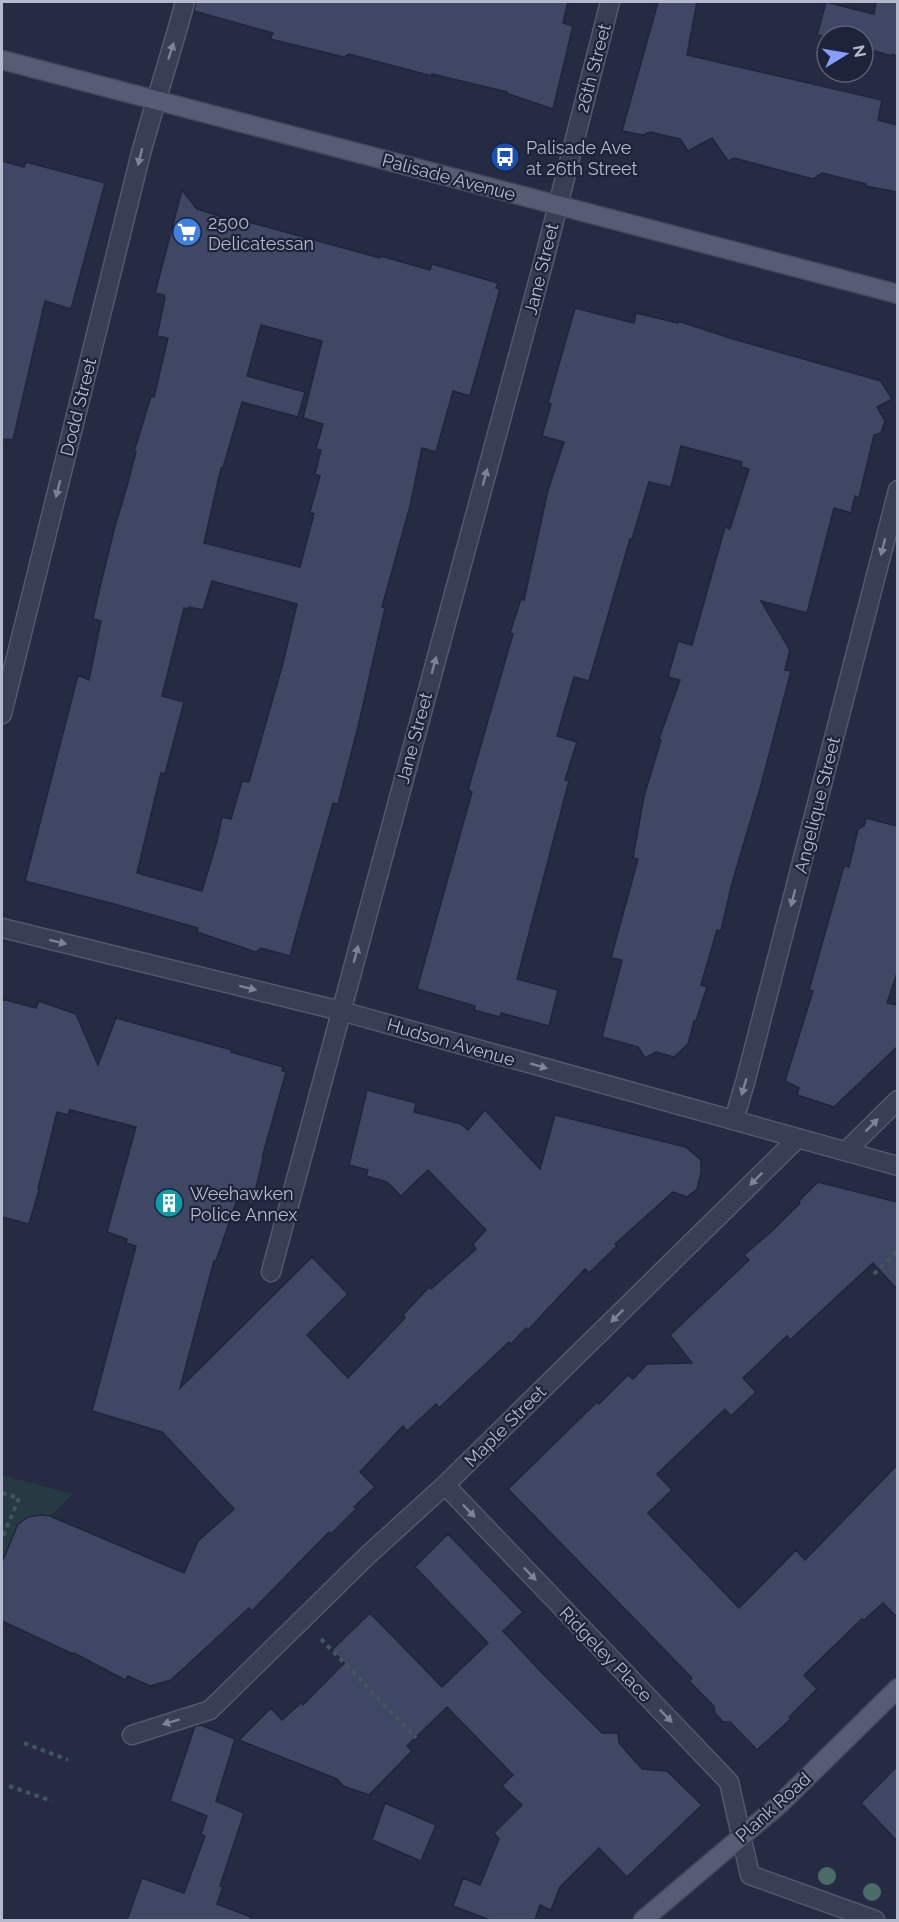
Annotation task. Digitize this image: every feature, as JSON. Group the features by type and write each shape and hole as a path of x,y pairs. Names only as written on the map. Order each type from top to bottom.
{"main road":[{"name":"Palisade Avenue","path":"2,60 897,294"},
{"name":"Plank Road","path":"644,1920 780,1804 897,1688"}],"street":[{"name":"Dodd Street","path":"2,714 155,100 173,48 185,2"},
{"name":"26th Street","path":"557,205 610,2"},
{"name":"Jane Street","path":"271,1272 541,272 557,205"},
{"name":"Angelique Street","path":"734,1120 897,490"},
{"name":"Hudson Avenue","path":"2,928 341,1011 897,1166"},
{"path":"846,1151 897,1100"},
{"name":"Maple Street","path":"132,1735 210,1710 368,1555 445,1485 798,1138"},
{"name":"Ridgeley Place","path":"445,1485 729,1782 750,1875 875,1920"}],"path":[{"path":"874,1274 897,1250"},
{"path":"2,1493 19,1498 2,1539"},
{"path":"302,1619 416,1738"},
{"path":"24,1743 68,1760"},
{"path":"9,1786 52,1801"}],"shaded area":[{"path":"2,1475 73,1494 50,1516 31,1517 25,1520 16,1531 5,1555 2,1554"}],"building":[{"path":"196,2 568,2 563,23 573,26 553,109 507,92 432,74 432,76 349,54 344,57 270,39 273,33 194,11"},
{"path":"658,2 697,2 687,55 882,100 878,120 897,125 897,192 865,186 866,184 822,173 813,179 734,158 728,161 712,138 688,151 680,139 650,132 643,135 622,131"},
{"path":"826,2 874,14 876,2 897,2 897,56 875,51 875,24 820,24"},
{"path":"2,161 24,167 26,162 105,183 71,309 45,301 13,440 2,439"},
{"path":"182,190 197,209 248,225 249,222 430,270 432,264 498,283 496,288 500,289 470,396 453,391 436,452 422,448 410,506 382,607 385,608 338,804 333,803 290,956 261,948 256,952 197,932 198,928 25,881 78,675 89,680 101,621 93,619 100,587 136,452 134,452 151,396 154,397 168,338 157,336 165,298 164,295 155,293","holes":["261,325 322,341 303,418 323,424 316,449 321,450 315,474 320,476 310,512 314,514 300,567 204,543 221,468 223,468 242,402 298,417 305,392 247,376","212,581 297,604 283,663 249,782 242,781 231,819 222,817 202,891 137,873 161,773 165,774 184,702 162,696 184,608 203,610"]},
{"path":"575,308 634,323 636,313 678,323 678,321 881,381 892,399 877,407 885,421 881,433 874,435 859,498 855,496 851,513 834,508 807,613 761,601 790,650 785,670 791,671 721,931 717,930 701,985 707,987 688,1044 674,1057 656,1052 645,1058 638,1047 602,1037 622,960 611,958 638,859 633,858 644,796 661,740 659,739 680,680 668,677 678,641 692,645 725,527 730,529 749,469 741,467 742,462 681,446 671,487 649,482 589,681 574,677 557,736 577,742 565,780 569,781 517,979 558,990 549,1026 501,1013 500,1017 474,1010 475,1006 417,989 472,792 468,790 513,634 510,633 521,599 524,600 548,490 564,442 542,436 551,404 548,403"},
{"path":"866,818 897,826 897,973 887,1003 897,1005 897,1047 834,1107 797,1095 799,1088 785,1081 813,991 809,990 844,866 849,867 858,829 864,826"},
{"path":"2,999 36,1008 39,1001 76,1014 98,1065 116,1018 232,1050 231,1052 283,1067 282,1071 286,1072 252,1204 237,1200 216,1261 214,1261 180,1388 312,1257 348,1294 307,1335 348,1378 405,1318 403,1315 429,1287 431,1289 476,1249 473,1244 486,1230 428,1170 401,1196 387,1182 366,1176 368,1170 349,1165 367,1090 416,1103 414,1112 461,1124 468,1130 485,1110 540,1169 555,1115 686,1147 701,1160 697,1189 687,1197 673,1192 615,1244 617,1246 589,1273 585,1269 528,1330 526,1328 511,1344 509,1342 439,1408 436,1404 407,1431 403,1426 360,1472 375,1487 354,1507 357,1508 331,1534 329,1532 252,1611 249,1608 171,1680 150,1686 128,1676 125,1680 74,1653 2,1621 2,1562 18,1524 28,1517 50,1516 184,1573 198,1541 234,1509 162,1432 92,1411 136,1246 126,1243 127,1239 107,1232 136,1127 70,1110 68,1115 57,1112 29,1224 2,1217"},
{"path":"818,1182 897,1202 897,1289 873,1263 790,1340 787,1336 743,1378 756,1392 731,1416 725,1409 657,1474 672,1490 648,1513 739,1608 796,1550 805,1560 897,1465 897,1617 883,1603 864,1620 862,1619 804,1675 817,1689 789,1717 791,1719 757,1750 730,1722 723,1722 715,1713 714,1706 689,1681 692,1678 508,1489 628,1375 633,1379 647,1364 692,1363 670,1335 749,1260 744,1255 772,1231"},
{"path":"448,1534 523,1612 503,1631 543,1674 602,1733 618,1733 619,1743 642,1769 667,1771 702,1805 627,1877 599,1848 560,1887 551,1910 540,1905 535,1920 490,1920 453,1906 463,1878 480,1885 499,1839 494,1833 522,1805 502,1786 513,1775 447,1707 407,1746 412,1751 369,1795 343,1786 337,1779 239,1740 271,1708 282,1720 301,1703 303,1705 344,1663 332,1650 370,1613 442,1687 488,1643 415,1567"},
{"path":"201,1725 235,1739 216,1801 244,1813 220,1886 223,1887 217,1904 251,1917 250,1920 127,1920 142,1878 184,1893 205,1836 201,1834 207,1816 170,1801 195,1726"},
{"path":"897,1766 897,1841 861,1803"},
{"path":"385,1803 436,1825 421,1861 372,1840"}],"place":[{"name":"Palisade Ave at 26th Street","path":"505,157"},
{"name":"2500 Delicatessan","path":"187,232"},
{"name":"Weehawken Police Annex","path":"169,1203"}]}
